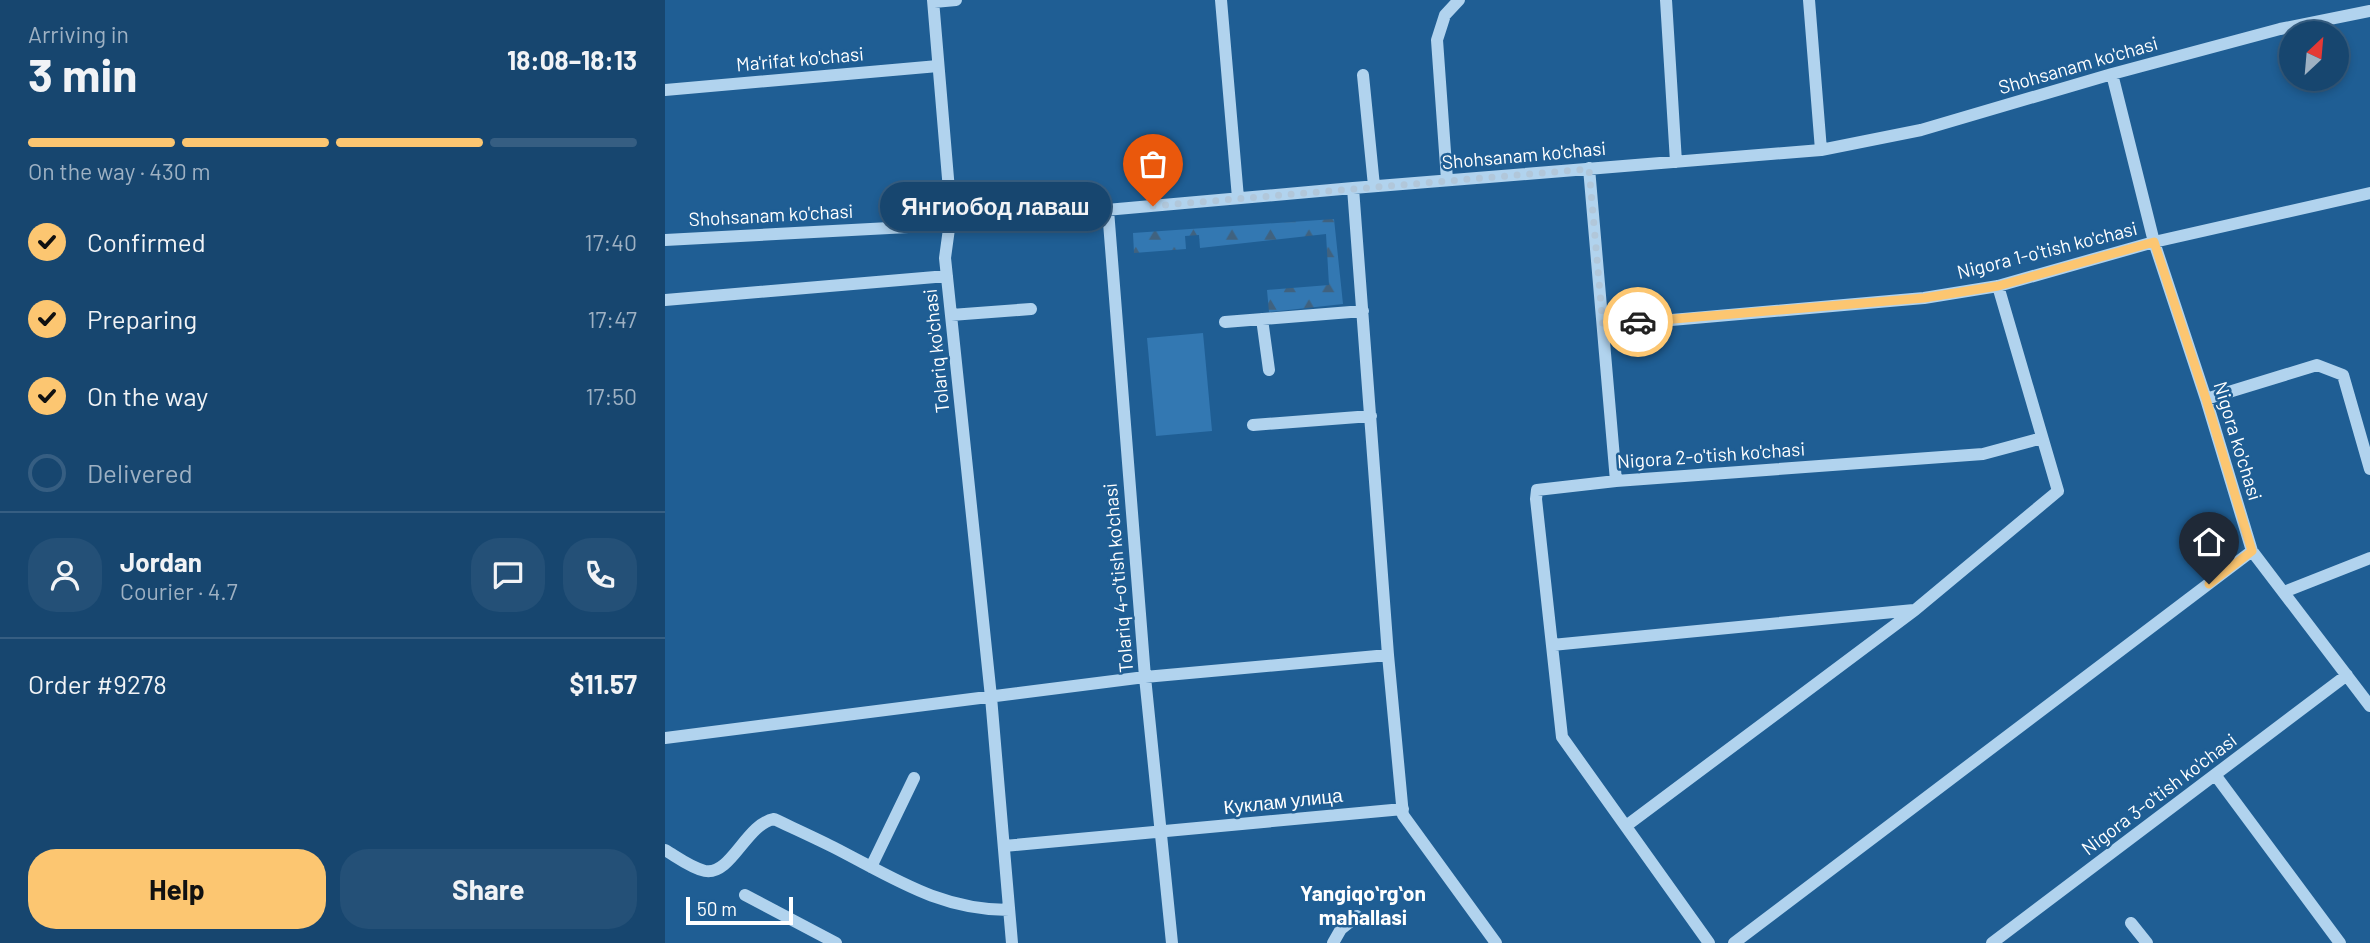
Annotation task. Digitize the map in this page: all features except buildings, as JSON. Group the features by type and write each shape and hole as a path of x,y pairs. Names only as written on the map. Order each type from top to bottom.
{"street":[{"path":"933,1 956,0"},
{"path":"1221,0 1238,198"},
{"path":"1447,180 1437,40 1444,15 1459,0"},
{"path":"1666,0 1676,162"},
{"path":"1809,0 1821,150"},
{"name":"Tolariq ko'chasi","path":"933,1 951,223 945,258 991,698 1011,943"},
{"name":"Shohsanam ko'chasi","path":"665,240 951,223 1821,150 1921,130 2112,74 2280,29 2370,12"},
{"name":"Ma'rifat ko'chasi","path":"665,90 938,66"},
{"name":"Nigora ko'chasi","path":"2112,74 2154,242 2206,399 2252,551 2370,706"},
{"path":"1363,75 1374,186"},
{"path":"1589,169 1616,481"},
{"path":"1353,188 1388,655 1403,815 1496,943"},
{"name":"Nigora 1-o'tish ko'chasi","path":"1603,326 1924,298 1998,286 2154,242 2370,193"},
{"name":"Tolariq 4-o'tish ko'chasi","path":"1108,210 1145,677 1172,943"},
{"path":"665,300 947,276"},
{"path":"1626,826 1915,610 2058,491 1998,286"},
{"path":"951,315 1031,309"},
{"path":"1225,322 1363,311"},
{"path":"1262,319 1269,370"},
{"path":"2206,399 2317,365 2343,374 2370,469"},
{"path":"1253,425 1371,416"},
{"name":"Nigora 2-o'tish ko'chasi","path":"1709,943 1562,737 1537,490 1616,481 1983,454 2042,438"},
{"path":"1734,943 2252,551"},
{"path":"2284,592 2370,558"},
{"path":"1552,645 1915,610"},
{"path":"665,738 1145,677 1388,655"},
{"name":"Nigora 3-o'tish ko'chasi","path":"1992,943 2347,675"},
{"path":"2216,776 2340,943"},
{"path":"871,867 914,778"},
{"name":"Куклам улица","path":"1004,846 1403,808"},
{"path":"665,850 702,871 719,870 759,824 774,819 914,890 970,907 1009,910"},
{"path":"745,895 836,943"},
{"path":"1333,943 1341,929 1357,916"},
{"path":"2131,923 2147,943"}],"green space":[{"path":"1334,219 1343,304 1269,312 1267,290 1329,285 1326,234 1200,248 1199,235 1185,236 1186,249 1134,253 1133,233"},
{"path":"1203,333 1212,431 1156,436 1147,338"}],"way so far":[{"path":"1153,206 1589,169 1603,326 1638,322"}],"place":[{"name":"Янгиобод лаваш","path":"1153,206"}],"district":[{"name":"Yangiqoʻrgʻon mahallasi","path":"1363,906"}],"route":[{"path":"1638,322 1924,298 1998,286 2154,242 2206,399 2252,551 2209,584"}]}
